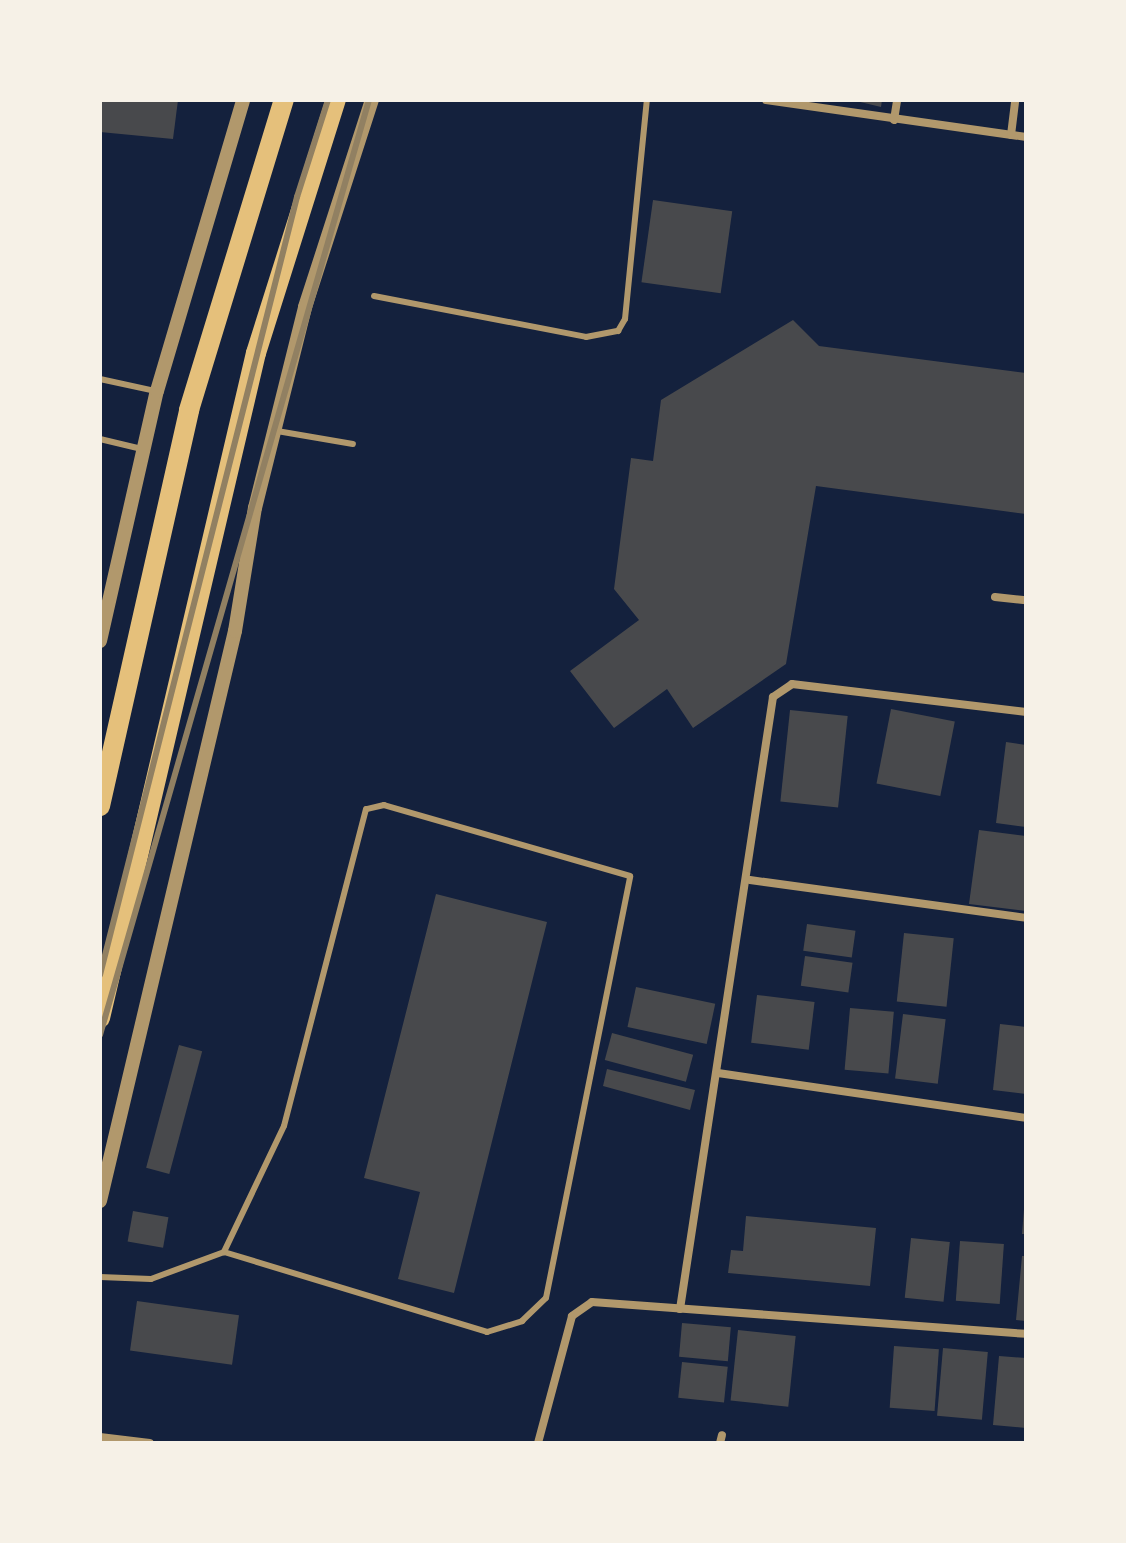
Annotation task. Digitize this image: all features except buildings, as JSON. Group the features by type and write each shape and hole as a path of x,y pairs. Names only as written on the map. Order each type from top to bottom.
{"main road":[{"path":"100,806 189,410 284,100"},
{"path":"100,1018 256,353 336,100"}],"street":[{"path":"100,641 157,391 243,100"},
{"path":"100,1201 305,307 372,100"},
{"path":"766,100 1026,137"},
{"path":"894,120 897,100"},
{"path":"1011,135 1015,100"},
{"path":"995,597 1026,600"},
{"path":"680,1309 750,880 770,711 781,688 1026,712"},
{"path":"750,880 1026,918"},
{"path":"718,1073 1026,1118"},
{"path":"538,1443 572,1316 603,1301 1026,1334"},
{"path":"100,1437 150,1443"}],"lane":[{"path":"374,296 586,337 618,331 625,319 647,100"},
{"path":"100,379 157,391"},
{"path":"277,431 353,444"},
{"path":"100,439 142,449"},
{"path":"100,1277 151,1279 224,1252 487,1332 536,1310 546,1298 630,876 384,805 366,809 284,1126 224,1252"}],"railway":[{"path":"100,975 297,197 328,100"},
{"path":"100,1035 369,100"}]}
